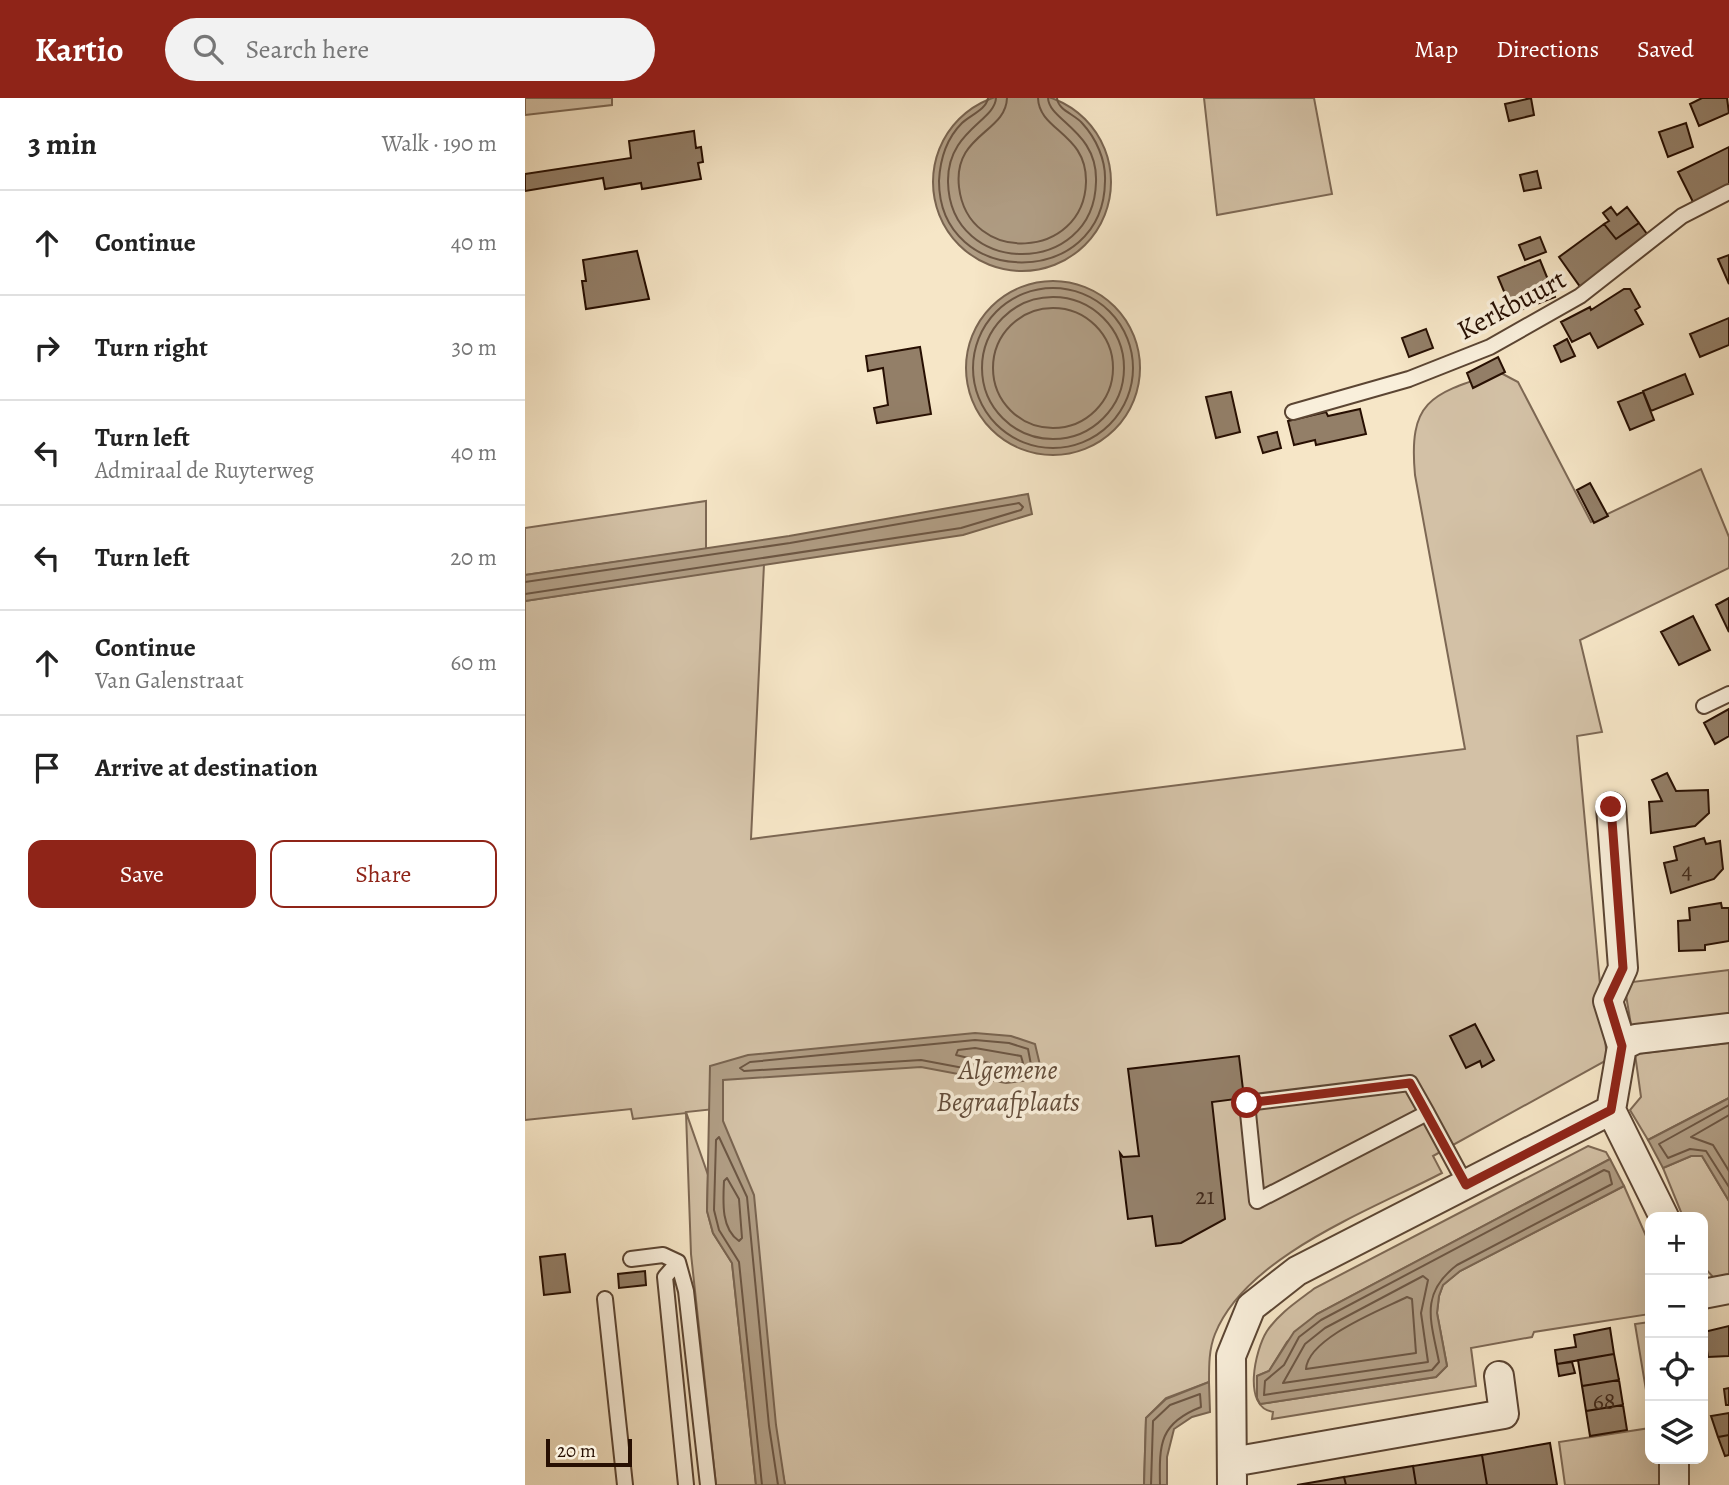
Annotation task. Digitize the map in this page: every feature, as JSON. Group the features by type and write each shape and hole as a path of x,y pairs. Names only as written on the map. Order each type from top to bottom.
{"street":[{"path":"1611,807 1623,968 1608,1000 1622,1046 1611,1110 1662,1212"},
{"path":"1622,1046 1636,1040 1729,1028"},
{"path":"1499,1376 1504,1414 1232,1474 1231,1356 1251,1307 1297,1271 1611,1110"},
{"path":"1708,1293 1729,1289"},
{"path":"1674,1464 1674,1485"}],"lane":[{"name":"Kerkbuurt","path":"1293,412 1409,379 1490,347 1580,296 1682,216 1729,192"},
{"path":"1704,706 1729,694"},
{"path":"1427,1113 1257,1201 1247,1103 1410,1083 1427,1113 1466,1185"},
{"path":"631,1259 663,1255 678,1262 686,1291 708,1485"},
{"path":"678,1262 665,1278 686,1485"},
{"path":"604,1298 625,1485"}],"green space":[{"path":"525,98 612,98 612,105 525,115"},
{"path":"1204,98 1314,98 1332,194 1217,215"},
{"name":"Algemene Begraafplaats","path":"1499,372 1518,382 1591,522 1701,469 1729,537 1729,568 1580,640 1602,732 1577,736 1607,1060 1433,1156 1442,1173 1313,1238 1254,1281 1231,1306 1215,1334 1210,1351 1209,1382 1166,1398 1146,1418 1144,1485 785,1485 714,1109 686,1112 708,1175 707,1211 713,1233 732,1263 756,1485 716,1485 691,1254 686,1113 633,1119 631,1109 525,1120 525,601 764,564 751,839 1465,749 1415,475 1414,450 1416,430 1429,403 1441,394"},
{"path":"706,501 706,549 525,575 525,528"},
{"path":"1729,970 1729,1021 1632,1031 1624,983"},
{"path":"1729,1043 1729,1098 1648,1140 1630,1110 1641,1097 1635,1054"},
{"path":"1588,1146 1606,1152 1610,1159 1317,1314 1287,1342 1269,1371 1257,1376 1257,1398 1261,1404 1436,1377 1447,1366 1437,1313 1443,1285 1460,1271 1624,1186 1645,1234 1645,1315 1534,1332 1532,1337 1471,1348 1476,1386 1272,1419 1273,1412 1263,1408 1257,1400 1254,1389 1255,1364 1259,1351 1272,1325 1315,1288"},
{"path":"1691,1156 1702,1156 1729,1201 1729,1275 1713,1277 1708,1272 1708,1212 1681,1212 1663,1168"},
{"path":"1645,1323 1645,1384 1635,1324"},
{"path":"1645,1429 1645,1464 1660,1464 1661,1485 1565,1485 1559,1442"}],"water":[{"path":"1022,93 1056,99 1085,119 1105,148 1111,182 1105,216 1085,245 1056,265 1022,271 988,265 959,245 939,216 933,182 939,148 959,119 988,99"},
{"path":"1053,281 1086,288 1114,307 1133,335 1140,368 1133,401 1114,429 1086,448 1053,455 1020,448 992,429 973,401 966,368 973,335 992,307 1020,288"},
{"path":"1028,494 1032,514 963,535 525,601 525,575 789,536"},
{"path":"975,1033 1011,1036 1035,1044 1040,1065 1039,1074 1030,1080 1006,1083 921,1067 723,1080 723,1121 754,1195 776,1425 785,1485 756,1485 732,1263 713,1233 707,1211 710,1066 748,1055"},
{"path":"1729,1098 1729,1201 1702,1156 1691,1156 1663,1168 1648,1140"},
{"path":"1610,1159 1624,1186 1460,1271 1443,1285 1437,1313 1447,1366 1436,1377 1260,1404 1257,1398 1257,1376 1269,1371 1294,1332 1317,1314"},
{"path":"1209,1382 1210,1412 1192,1417 1174,1429 1167,1457 1167,1485 1144,1485 1146,1418 1166,1399"}],"building":[{"path":"1531,98 1534,115 1509,121 1505,104"},
{"path":"1702,98 1727,98 1729,113 1699,126 1690,104"},
{"path":"1686,123 1693,147 1668,157 1659,132"},
{"path":"694,131 696,148 701,147 703,162 698,163 701,179 642,189 641,183 605,189 603,178 525,191 525,174 631,158 629,141"},
{"path":"1729,147 1729,187 1694,204 1678,172"},
{"path":"1537,171 1541,188 1524,191 1520,175"},
{"path":"1611,207 1617,215 1627,207 1639,223 1616,239 1604,224 1609,221 1603,213"},
{"path":"1639,223 1650,238 1581,288 1559,257 1604,224 1616,239"},
{"path":"1540,237 1546,252 1525,260 1519,245"},
{"path":"637,251 649,299 586,309 582,281 586,281 583,260"},
{"path":"1729,255 1729,284 1718,259"},
{"path":"1540,260 1555,297 1513,313 1498,277"},
{"path":"1624,289 1630,289 1640,307 1635,310 1643,324 1598,348 1590,333 1572,342 1561,322 1590,307 1591,310"},
{"path":"1729,318 1729,345 1700,357 1690,334"},
{"path":"1426,329 1433,348 1409,357 1402,338"},
{"path":"1567,339 1575,356 1561,362 1554,346"},
{"path":"920,347 931,414 877,423 874,408 888,405 883,368 868,371 866,356"},
{"path":"1498,357 1505,372 1473,388 1467,373"},
{"path":"1685,374 1693,394 1651,411 1643,391"},
{"path":"1231,392 1240,432 1216,438 1206,397"},
{"path":"1643,392 1654,420 1630,430 1618,402"},
{"path":"1360,409 1366,434 1316,445 1315,440 1294,445 1288,421 1326,412 1328,416"},
{"path":"1277,432 1281,448 1263,453 1258,437"},
{"path":"1590,483 1608,516 1594,523 1577,490"},
{"path":"1729,598 1729,632 1716,605"},
{"path":"1693,616 1710,650 1679,665 1661,632"},
{"path":"1729,709 1729,736 1715,744 1704,723"},
{"path":"1667,773 1676,791 1708,790 1709,813 1695,826 1651,833 1649,802 1662,801 1652,780"},
{"path":"1704,838 1706,844 1720,841 1723,869 1714,879 1671,893 1664,863 1677,860 1674,847"},
{"path":"1721,903 1722,908 1729,908 1729,941 1705,945 1705,950 1679,951 1678,921 1690,920 1689,908"},
{"path":"1475,1024 1494,1060 1482,1067 1480,1061 1466,1068 1450,1036"},
{"path":"1239,1056 1244,1098 1212,1102 1225,1219 1181,1243 1156,1246 1152,1216 1128,1219 1120,1153 1123,1157 1139,1156 1128,1069"},
{"path":"565,1254 570,1292 544,1295 540,1257"},
{"path":"645,1271 646,1285 619,1288 618,1274"},
{"path":"1729,1326 1729,1356 1708,1357 1708,1331"},
{"path":"1610,1328 1614,1354 1557,1364 1555,1350 1576,1347 1574,1335"},
{"path":"1614,1354 1619,1380 1582,1386 1578,1360"},
{"path":"1572,1362 1575,1373 1559,1376 1557,1364"},
{"path":"1619,1380 1623,1405 1586,1411 1582,1386"},
{"path":"1729,1388 1729,1405 1726,1405 1724,1389"},
{"path":"1623,1405 1627,1430 1590,1436 1586,1411"},
{"path":"1729,1413 1729,1435 1718,1437 1711,1416"},
{"path":"1729,1435 1729,1455 1725,1456 1718,1437"},
{"path":"1550,1443 1557,1485 1487,1485 1482,1455"},
{"path":"1482,1455 1487,1485 1416,1485 1413,1466"},
{"path":"1413,1466 1416,1485 1346,1485 1344,1477"},
{"path":"1344,1477 1346,1485 1297,1485"}],"route":[{"path":"1247,1103 1410,1083 1466,1185 1611,1110 1622,1046 1608,1000 1623,968 1611,807"}]}
